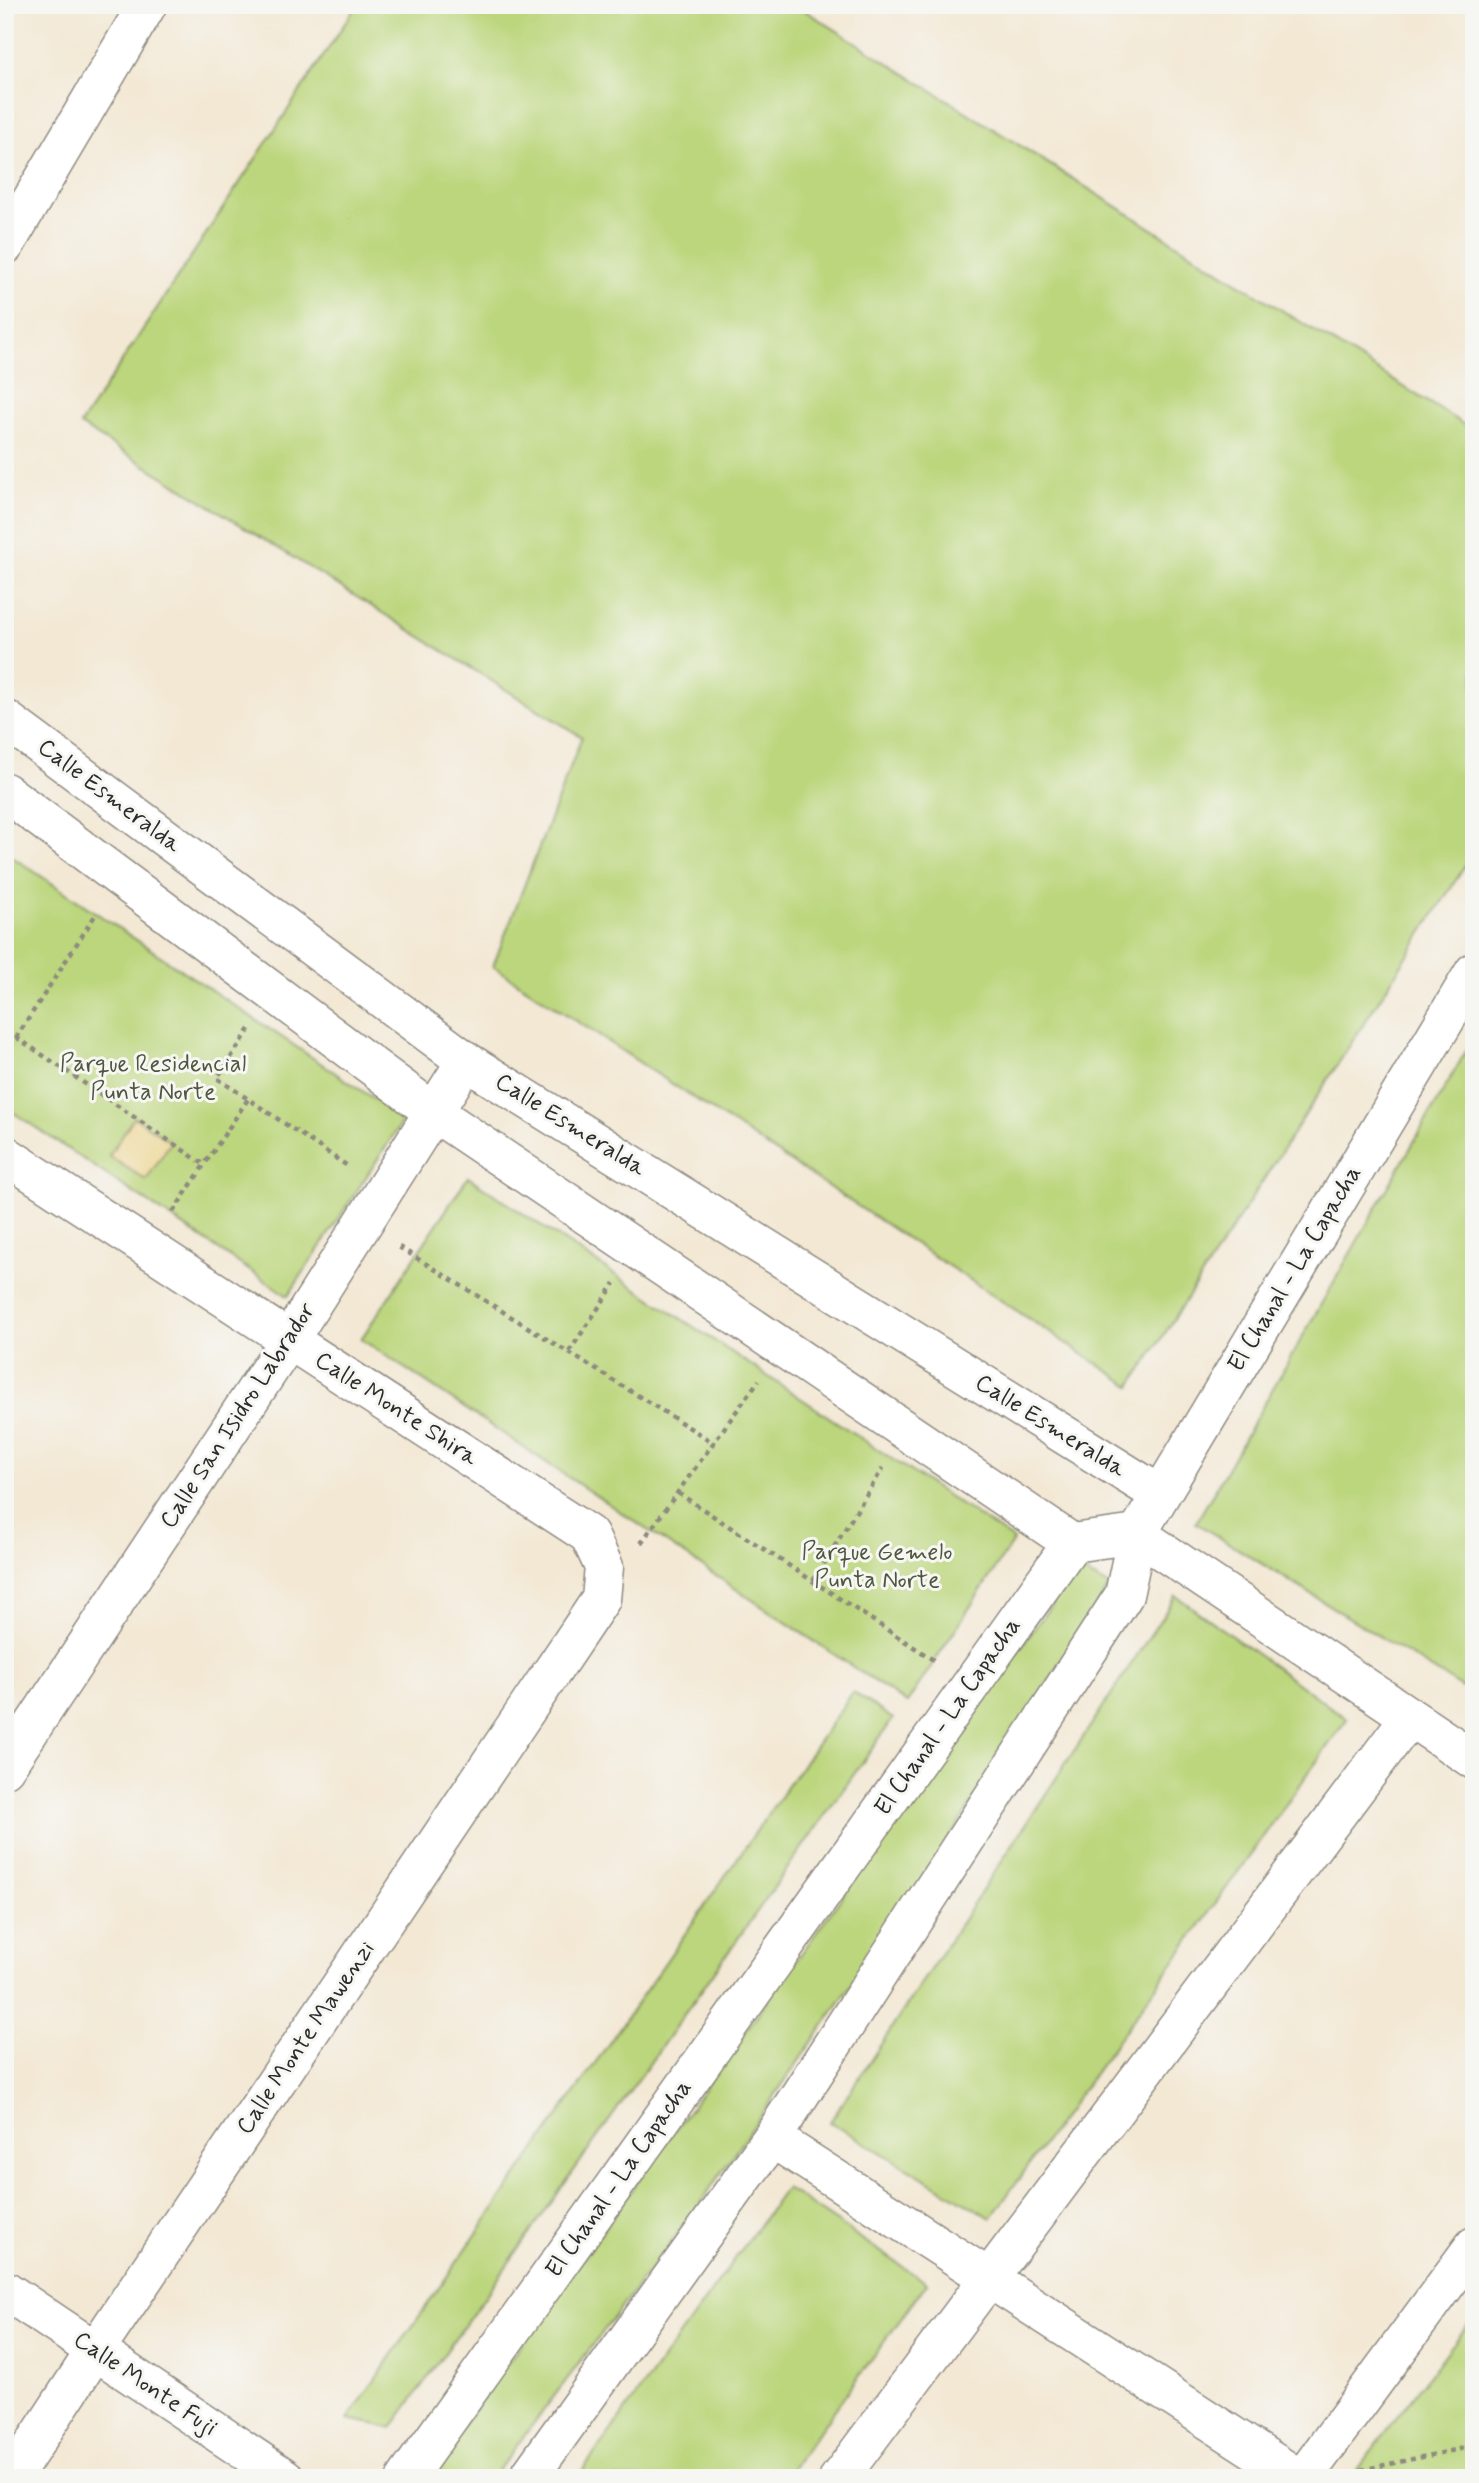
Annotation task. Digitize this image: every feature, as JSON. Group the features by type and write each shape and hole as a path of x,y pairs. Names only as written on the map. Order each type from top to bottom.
{"street":[{"path":"5,245 147,5"},
{"name":"Calle Esmeralda","path":"5,719 466,1061 1159,1494"},
{"path":"5,792 435,1113 1072,1544 1137,1534 1474,1760"},
{"name":"El Chanal - La Capacha","path":"528,2478 772,2138 1124,1594 1137,1534 1159,1494 1474,972"},
{"name":"Calle San Isidro Labrador","path":"5,1769 289,1340 466,1061"},
{"name":"Calle Monte Shira","path":"5,1155 589,1535 604,1567 601,1599"},
{"name":"El Chanal - La Capacha","path":"406,2478 1072,1544"},
{"name":"Calle Monte Mawenzi","path":"12,2478 601,1599"},
{"path":"839,2478 1409,1718"},
{"path":"772,2138 1300,2478 1474,2246"},
{"name":"Calle Monte Fuji","path":"5,2290 285,2478"}],"path":[{"path":"5,1055 120,878"},
{"path":"274,993 217,1078 385,1191"},
{"path":"16,1037 205,1165"},
{"path":"149,1248 248,1099"},
{"path":"363,1225 714,1443"},
{"path":"569,1352 636,1250"},
{"path":"640,1546 782,1348"},
{"path":"813,1581 906,1432"},
{"path":"678,1493 971,1685"},
{"path":"1356,2471 1474,2446"}],"green space":[{"path":"357,5 796,5 1474,431 1474,852 1131,1386 493,966 582,737 80,425"},
{"name":"Parque Residencial Punta Norte","path":"8,854 404,1119 288,1296 5,1107 5,858"},
{"path":"1474,1037 1474,1695 1196,1523"},
{"name":"Parque Gemelo Punta Norte","path":"468,1177 1014,1540 907,1703 361,1339"},
{"path":"1077,1569 1109,1586 907,1905 694,2212 492,2478 425,2478"},
{"path":"1176,1596 1347,1719 991,2218 830,2122"},
{"path":"853,1692 893,1719 392,2428 348,2419"},
{"path":"786,2188 927,2283 785,2478 577,2478"},
{"path":"1474,2317 1474,2478 1367,2478 1356,2471"}],"sand":[{"path":"134,1117 171,1142 146,1180 109,1156"}]}
